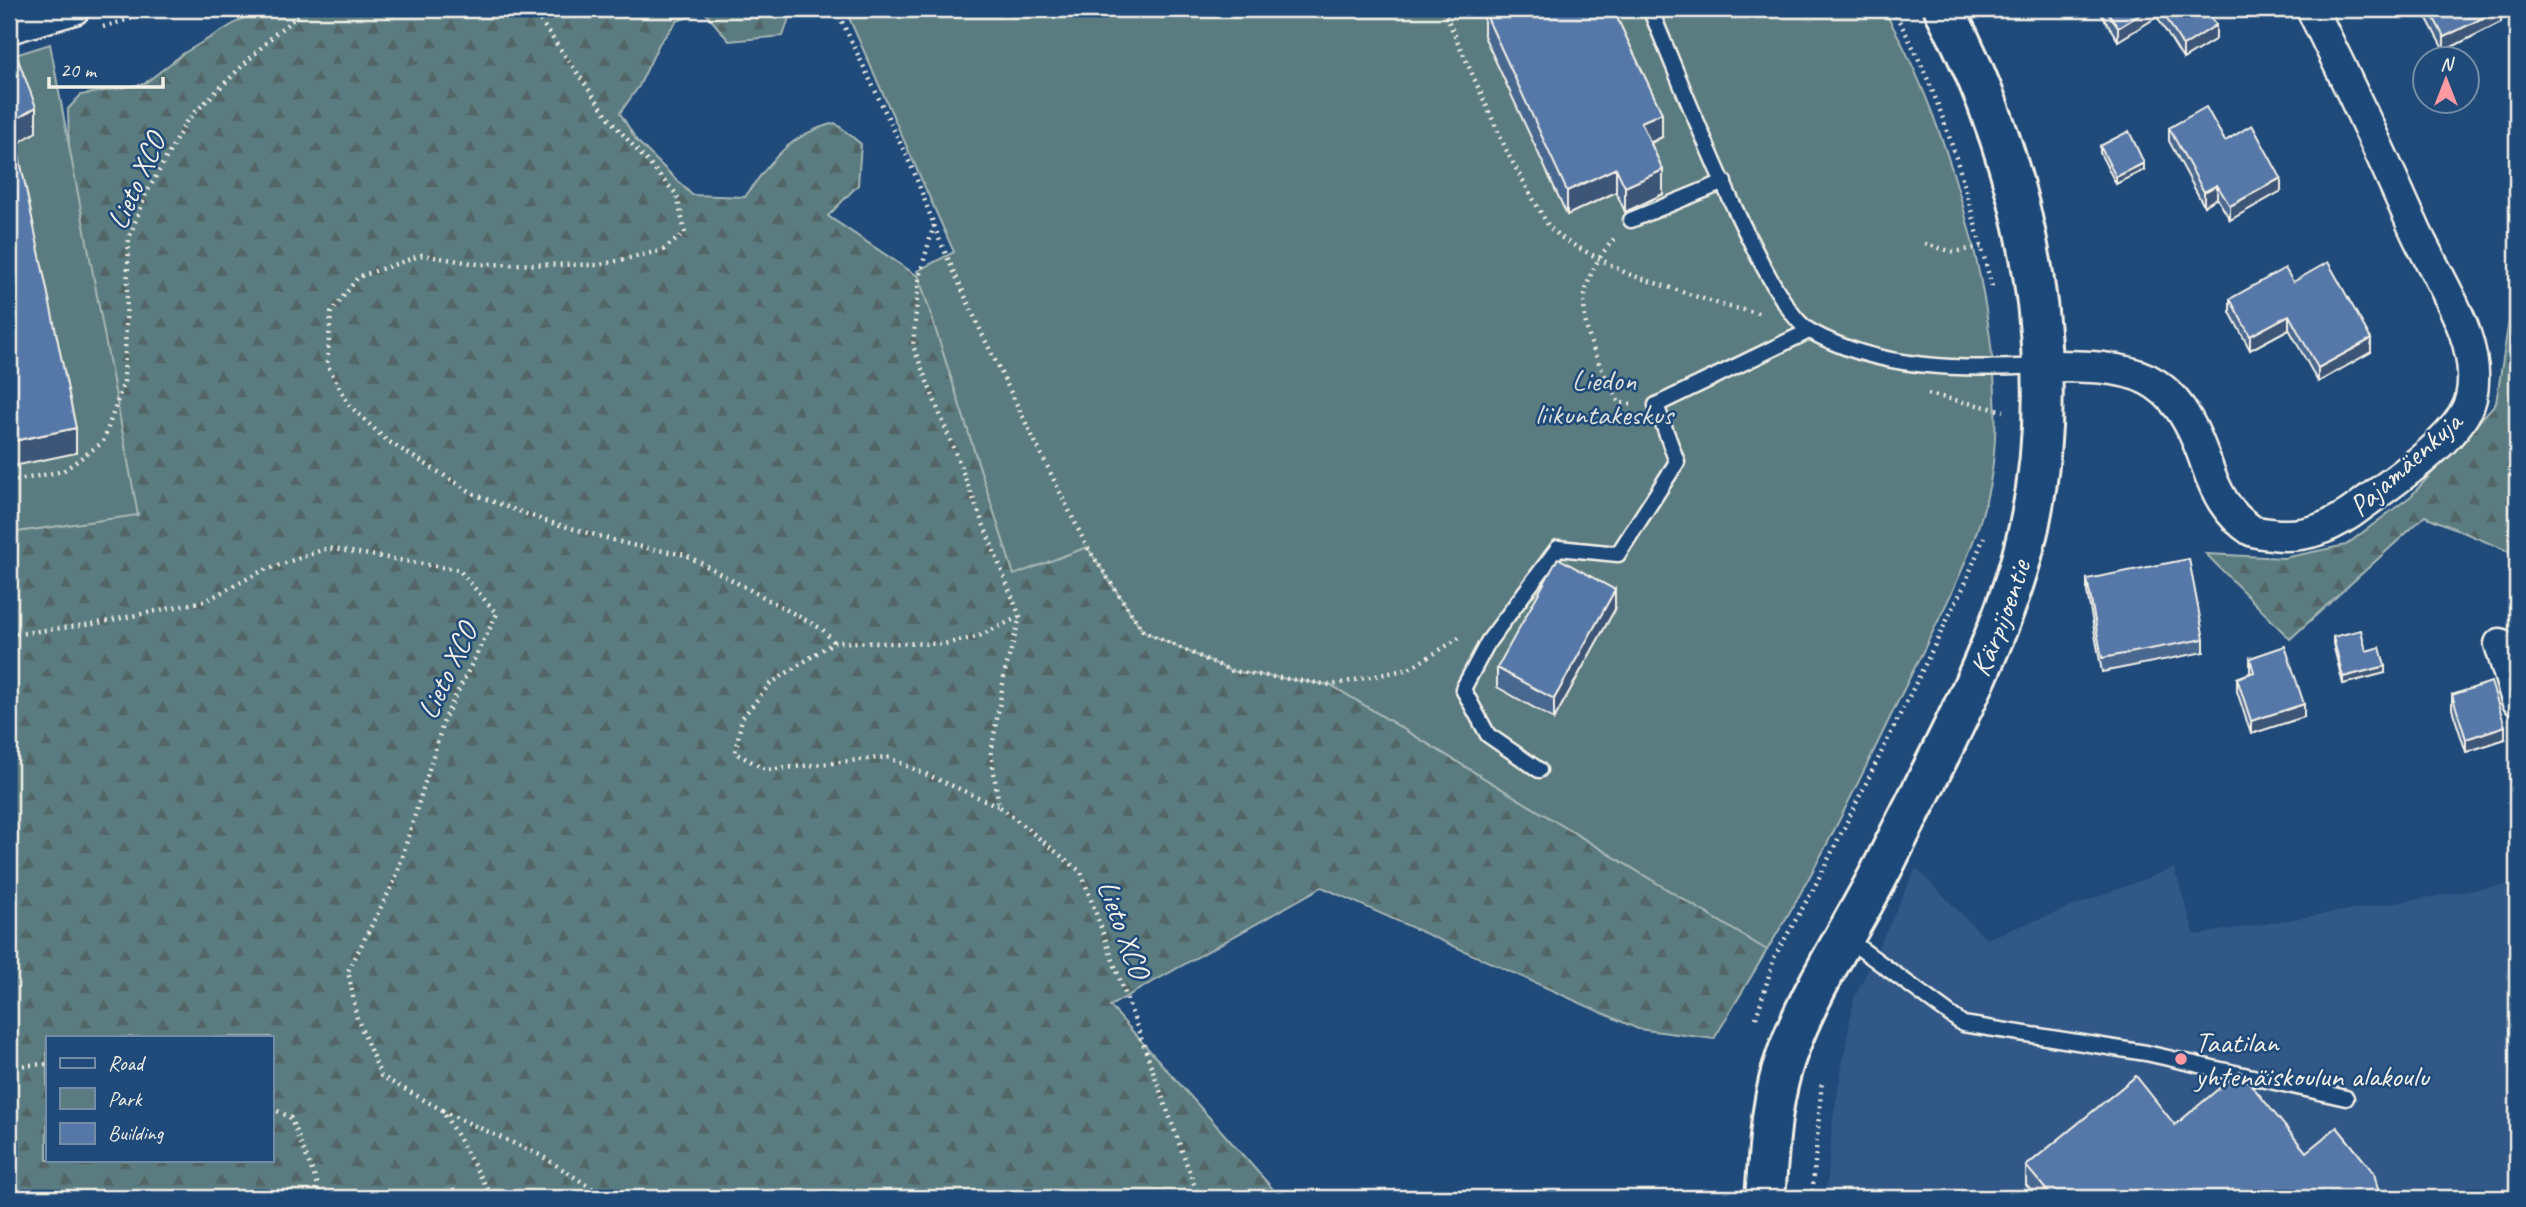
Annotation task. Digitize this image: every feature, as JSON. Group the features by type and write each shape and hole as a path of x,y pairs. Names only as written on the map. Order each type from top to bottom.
{"street":[{"path":"9,28 74,9"},
{"name":"Kärpijoentie","path":"1765,1198 1772,1123 1786,1057 1842,936 1886,862 2000,620 2022,557 2036,492 2042,435 2041,366 2036,301 2018,195 1990,115 1944,9"},
{"name":"Pajamäenkuja","path":"2041,366 2113,367 2149,378 2163,387 2182,409 2200,445 2219,499 2253,531 2294,537 2338,524 2402,475 2465,416 2473,382 2470,354 2450,295 2416,232 2379,144 2312,9"},
{"path":"2500,644 2517,700"}],"lane":[{"path":"1650,9 1724,182 1788,311 1809,331 1887,359 1943,367 2041,366"},
{"path":"1631,220 1724,182"},
{"path":"1539,770 1489,735 1463,690 1488,642 1558,548 1618,554 1677,462 1656,405 1809,331"},
{"path":"1842,936 1963,1024 2146,1054 2346,1098"}],"path":[{"name":"Lieto XCO","path":"9,482 63,471 103,442 124,382 129,238 145,196 187,120 276,33 307,9"},
{"path":"532,9 612,122 677,195 685,233 663,250 600,265 478,264 422,255 358,277 331,313 327,364 349,405 386,440 476,495 542,520 631,545 686,555 822,629 834,642 944,644 977,636 1020,617"},
{"path":"836,9 914,172 983,336 1087,547 1143,631 1232,671 1331,685 1409,669 1459,638 1488,642"},
{"path":"1443,9 1509,156 1549,227 1566,241 1667,289 1759,313 1788,311"},
{"path":"1892,9 1931,86 1955,150 1994,293"},
{"path":"934,224 919,277 913,346 1020,617 1006,672 991,752 999,806"},
{"path":"1616,237 1598,257 1585,287 1584,317 1589,345 1619,403 1656,405"},
{"path":"1925,244 1954,252 1981,247"},
{"path":"2004,402 2004,419"},
{"path":"1793,1039 1754,1025 1775,956 1814,888 1964,586 1987,530"},
{"name":"Lieto XCO","path":"9,635 93,624 205,601 262,571 328,548 459,570 497,614 445,718 395,880 348,971 357,1018 381,1076 442,1110"},
{"name":"Lieto XCO","path":"834,642 770,684 742,718 735,752 767,770 887,757 999,806 1081,872 1199,1198"},
{"path":"9,1066 46,1064"},
{"path":"273,1109 290,1116 318,1185 313,1198"},
{"path":"442,1110 493,1198"},
{"path":"442,1110 542,1156 607,1198"}],"shaded area":[{"name":"Taatilan yhtenäiskoulun alakoulu","path":"1916,868 1986,939 2174,868 2195,935 2517,883 2517,1198 1826,1198 1833,1118 1854,999"}],"green space":[{"path":"259,9 792,9 783,36 729,41 704,11 677,21 659,44 639,86 620,113 637,141 692,195 745,197 782,151 805,134 835,123 861,144 858,185 828,216 919,277 1014,574 1087,547 1143,631 1232,671 1331,685 1767,950 1714,1039 1638,1029 1322,887 1110,1006 1281,1198 9,1198 9,533 137,515 69,148 68,109 81,95 144,84 184,53"},
{"name":"Liedon liikuntakeskus","path":"845,9 1883,9 1908,56 1932,112 1971,236 1993,364 1995,423 1991,477 1977,532 1943,611 1822,853 1767,950 1331,685 1232,671 1143,631 1087,547 1014,575 917,271 954,252"},
{"path":"50,44 138,515 9,533 9,57"},
{"path":"2515,282 2517,555 2425,516 2290,639 2206,554 2284,558 2346,545 2411,496 2496,403"}],"building":[{"path":"1613,9 1662,113 1641,122 1663,170 1625,187 1616,168 1567,191 1484,11"},
{"path":"2106,9 2149,9 2118,28"},
{"path":"2161,9 2206,9 2216,25 2183,46"},
{"path":"2429,9 2501,9 2444,37"},
{"path":"16,54 36,107 12,122 76,428 9,442 9,57"},
{"path":"2206,107 2225,141 2252,125 2281,178 2230,206 2217,185 2204,192 2169,128"},
{"path":"2129,131 2144,163 2116,177 2100,146"},
{"path":"2328,262 2371,339 2318,368 2289,315 2250,336 2230,299 2285,268 2293,282"},
{"path":"1558,558 1615,590 1554,699 1497,668"},
{"path":"2189,559 2204,639 2102,658 2087,579"},
{"path":"2361,630 2366,651 2380,647 2385,666 2343,677 2333,637"},
{"path":"2285,646 2304,704 2251,721 2237,678 2254,672 2250,658"},
{"path":"2491,682 2505,726 2466,739 2452,695"},
{"path":"2240,1071 2306,1152 2337,1127 2374,1173 2380,1198 2053,1198 2026,1166 2136,1076 2175,1125"}],"place":[{"name":"Taatilan yhtenäiskoulun alakoulu","path":"2181,1059"}]}
